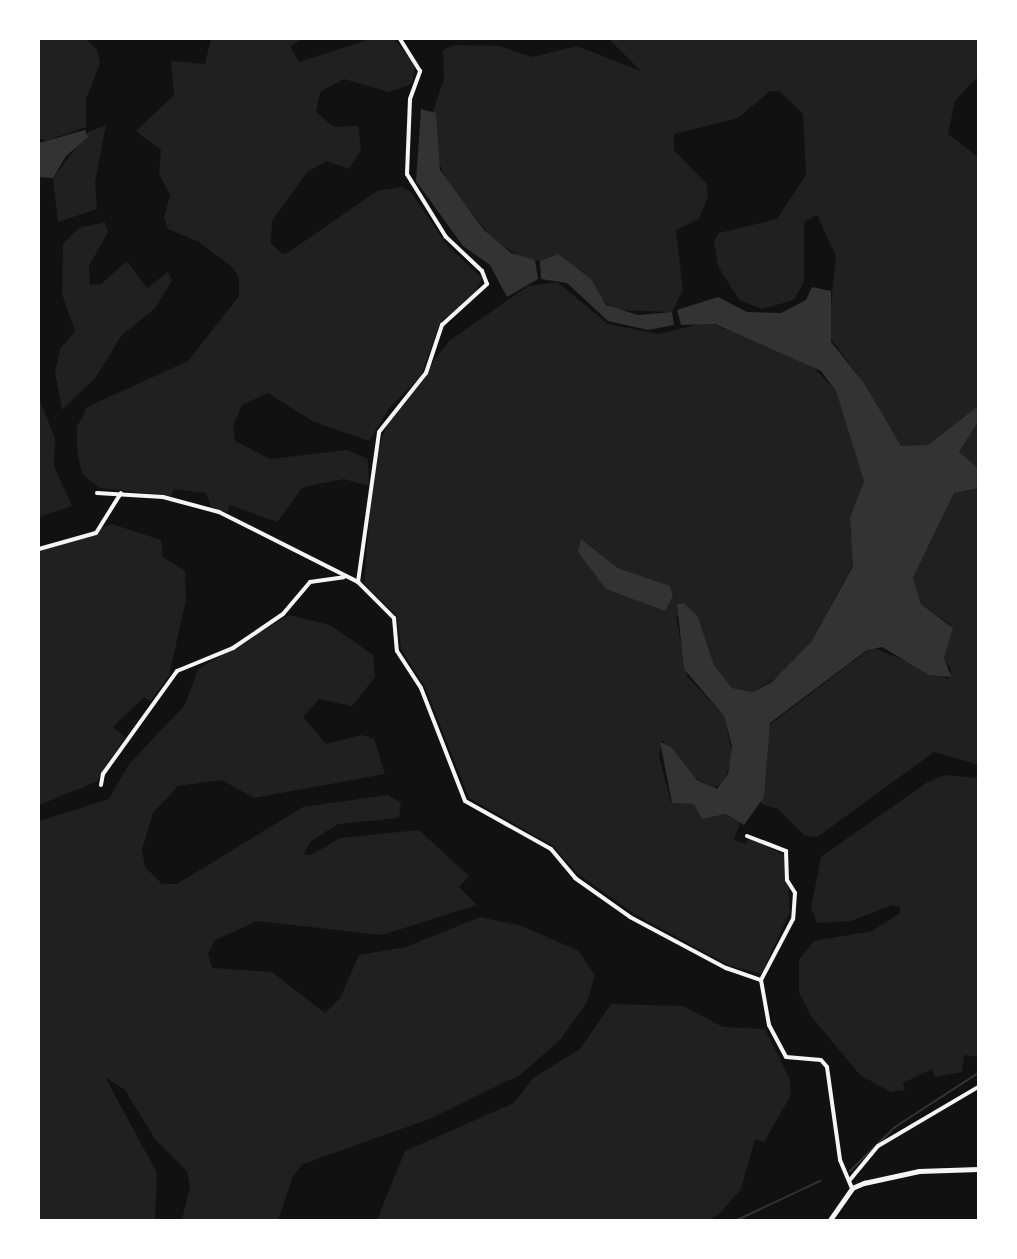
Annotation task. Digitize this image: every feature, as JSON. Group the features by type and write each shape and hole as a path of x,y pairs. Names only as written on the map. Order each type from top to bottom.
{"street":[{"path":"358,582 379,432 426,373 442,325 487,284 482,271 446,237 407,174 410,99 420,71 400,39"},
{"path":"97,493 163,496 219,512 358,582 393,618 397,651 421,688 465,801 551,849 573,876 630,917 726,968 761,980"},
{"path":"39,549 96,533 121,493"},
{"path":"101,785 103,774 177,671 233,648 283,614 310,582 347,577"},
{"path":"747,836 786,851 787,880 795,893 792,922 761,980 769,1025 786,1057 821,1060 827,1066 848,1181 852,1188"},
{"path":"848,1181 878,1146 978,1087"},
{"path":"830,1220 852,1188 898,1174 978,1169"}],"shaded area":[{"path":"39,39 85,39 97,49 100,63 86,99 86,127 46,141 39,138"},
{"path":"211,39 301,39 290,47 299,62 370,39 394,39 415,65 412,84 389,92 344,79 320,92 316,112 334,127 358,126 361,149 349,169 327,161 308,171 272,221 271,243 282,254 289,252 377,191 401,187 411,192 446,244 482,278 474,296 441,321 420,378 389,408 369,441 314,422 268,393 242,405 233,426 235,441 270,459 347,450 368,459 369,486 344,479 303,487 277,522 230,505 227,512 211,507 206,493 174,489 171,496 100,488 82,474 77,451 77,427 87,407 188,361 239,296 239,277 232,267 199,242 168,229 164,218 170,195 159,174 161,150 136,131 174,95 171,61 205,64"},
{"path":"609,39 978,39 978,76 955,101 948,134 978,157 978,406 928,445 904,448 893,438 864,383 828,335 836,256 817,215 804,222 804,282 794,300 762,309 739,300 718,266 714,241 719,233 777,219 806,175 803,114 779,91 770,91 738,118 674,134 674,150 706,183 708,196 699,219 676,230 683,290 672,312 615,310 596,295 592,282 555,255 540,261 521,257 494,241 446,180 438,160 433,111 444,79 443,50 454,45 500,46 532,57 577,46 641,71"},
{"path":"421,109 436,113 440,170 484,230 511,253 535,260 538,279 507,297 490,265 463,246 416,181"},
{"path":"106,125 95,182 97,209 58,222 53,178 88,132"},
{"path":"85,130 88,137 66,156 53,178 39,177 39,143"},
{"path":"105,222 108,232 89,266 90,285 101,284 127,261 147,288 168,272 172,280 155,308 121,336 96,377 62,410 55,372 60,349 75,331 62,294 63,244 79,228"},
{"path":"558,254 591,279 606,305 638,315 672,312 674,325 648,330 608,321 567,283 541,279 540,261"},
{"path":"557,282 608,324 658,334 708,322 809,363 836,391 858,455 864,481 850,530 856,559 811,642 783,674 753,692 732,688 714,665 698,617 676,616 687,676 724,716 732,753 725,781 714,788 692,776 662,740 659,756 671,803 695,804 702,819 726,814 740,822 734,840 746,844 749,838 786,856 790,912 761,974 728,965 633,913 578,874 553,846 469,798 425,687 401,649 397,616 364,584 374,462 388,421 449,341 528,286","holes":["584,541 618,568 669,586 673,596 665,611 628,596"]},
{"path":"812,287 831,291 831,342 864,383 901,446 928,445 978,406 978,422 959,452 978,468 978,488 954,493 913,578 921,604 953,628 944,658 951,677 929,675 882,647 867,650 770,723 764,797 744,825 726,814 702,819 694,804 672,803 660,742 671,747 697,780 717,789 728,774 732,746 724,716 684,669 677,604 684,603 698,617 714,665 732,688 753,692 772,682 811,642 853,566 850,518 864,481 836,391 821,371 715,324 681,325 677,310 718,297 747,312 781,313 806,300"},
{"path":"39,398 55,438 54,466 72,506 39,517"},
{"path":"978,422 978,468 959,452"},
{"path":"964,488 978,488 978,765 934,752 817,837 805,836 778,809 761,804 768,726 872,647 948,679 951,670 944,658 951,625 921,604 913,578 954,493"},
{"path":"112,524 161,540 163,557 185,571 186,600 169,676 150,701 144,697 113,727 125,737 96,782 39,805 39,552"},
{"path":"581,539 618,568 670,586 673,596 665,611 606,589 578,552"},
{"path":"289,615 330,625 373,655 375,677 352,706 319,699 303,717 326,744 362,735 374,739 385,774 254,798 222,780 178,786 153,813 142,849 145,867 162,884 177,884 303,807 388,795 401,803 399,818 338,824 311,841 304,854 311,855 340,838 419,830 469,876 459,887 477,905 382,935 257,921 215,940 208,954 212,968 272,972 325,1013 340,998 359,955 406,947 480,917 522,926 579,951 595,976 587,1002 560,1040 520,1075 429,1119 303,1164 293,1176 278,1220 182,1220 190,1186 187,1171 155,1139 125,1090 105,1077 157,1173 155,1220 39,1220 39,821 109,799 129,764 185,705 198,669"},
{"path":"945,775 978,778 978,1057 964,1055 962,1072 935,1077 932,1069 903,1083 905,1090 891,1092 860,1075 811,1016 799,993 799,960 814,941 872,931 900,913 900,907 892,905 851,921 817,923 811,908 821,857 926,783"},
{"path":"611,1004 683,1006 723,1027 765,1029 790,1080 791,1095 764,1142 755,1139 741,1189 720,1213 710,1220 377,1220 405,1151 514,1103 533,1078 580,1049"}],"waterway":[{"path":"850,1171 895,1127 978,1073"},
{"path":"737,1220 820,1181"}]}
